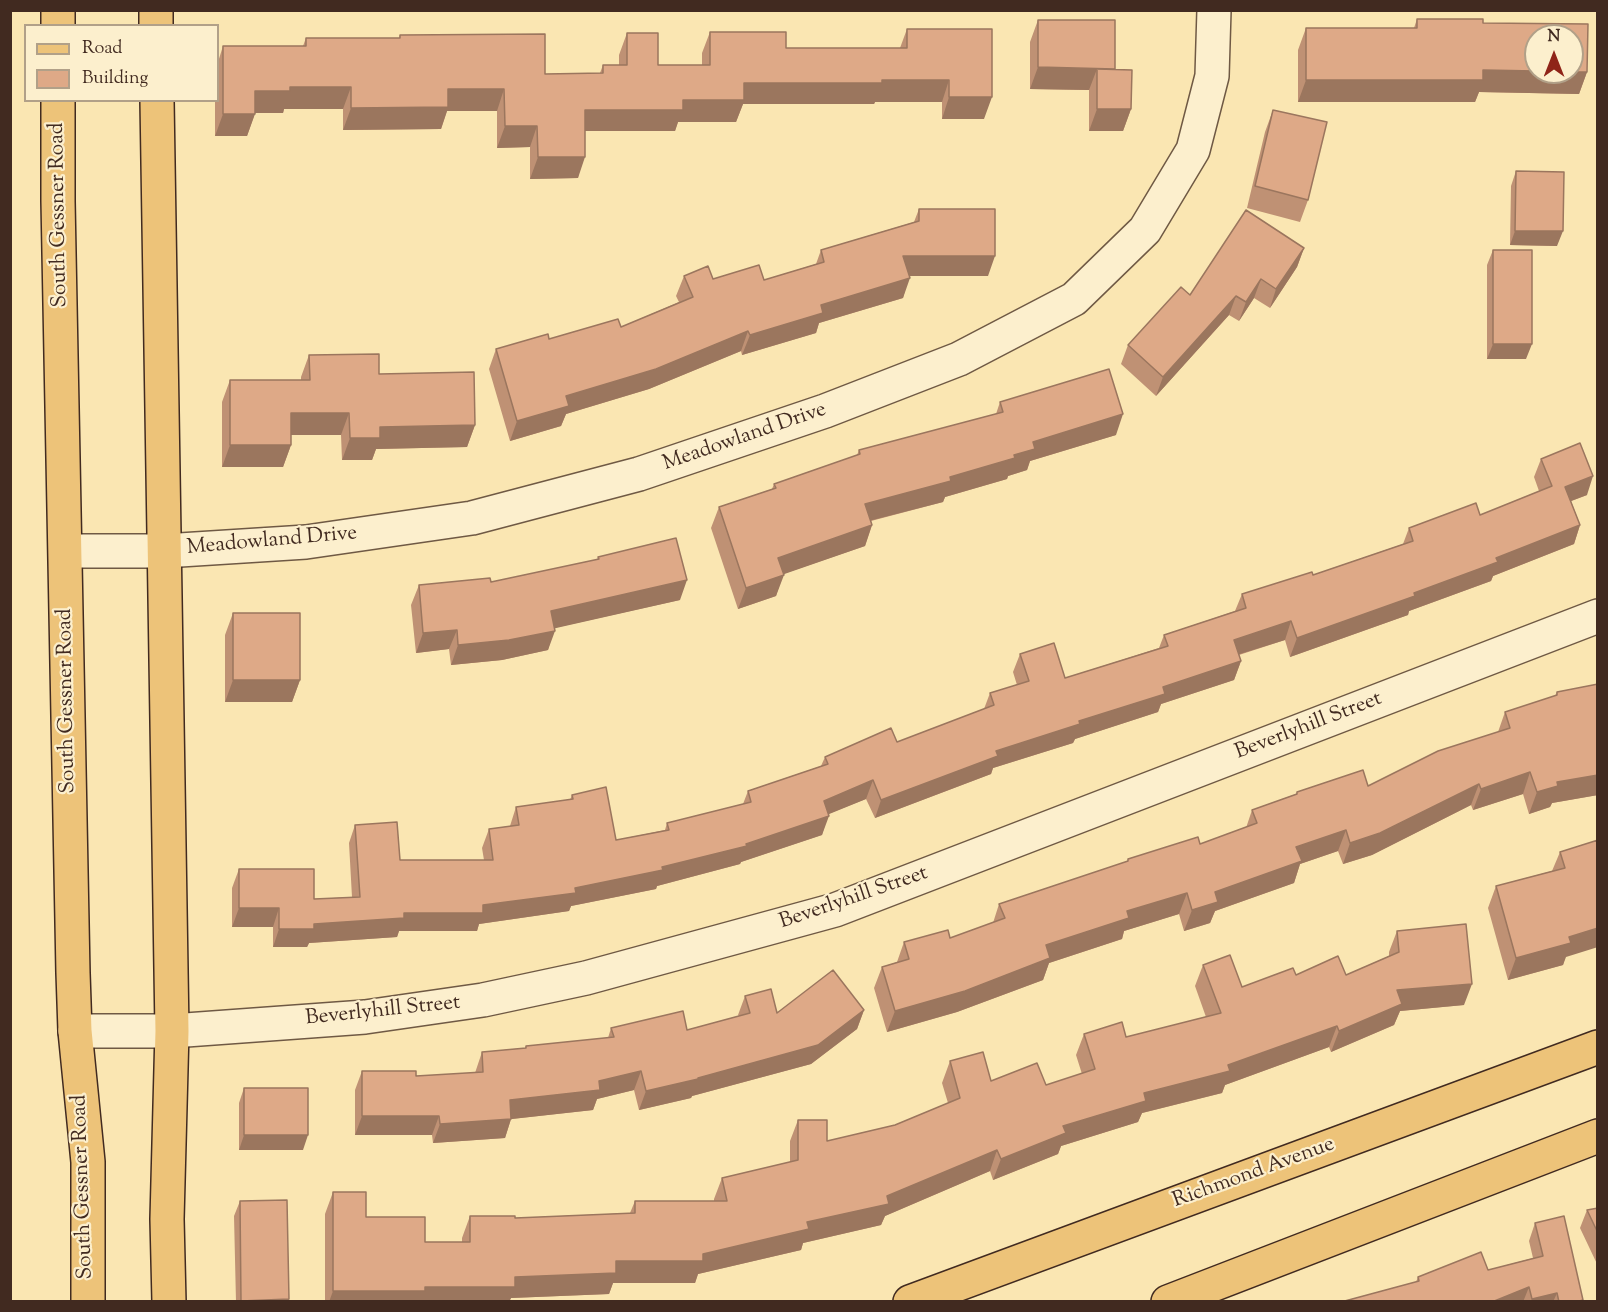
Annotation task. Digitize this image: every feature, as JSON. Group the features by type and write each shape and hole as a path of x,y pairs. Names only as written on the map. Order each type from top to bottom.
{"main road":[{"name":"South Gessner Road","path":"58,102 67,713 75,1031 88,1162 88,1302"},
{"path":"157,102 172,1031 167,1219 169,1302"},
{"name":"Richmond Avenue","path":"924,1299 1598,1047"},
{"path":"1168,1302 1598,1136"}],"street":[{"name":"Meadowland Drive","path":"66,551 164,551 306,542 471,518 639,474 825,411 959,359 1074,299 1145,230 1193,150 1212,76 1214,10"},
{"name":"Beverlyhill Street","path":"75,1031 172,1031 364,1017 483,1000 586,978 835,910 1598,616"}],"building":[{"path":"1417,19 1483,19 1483,23 1588,24 1587,72 1584,72 1584,24 1524,24 1524,71 1483,70 1483,80 1306,80 1306,28 1417,28"},
{"path":"1038,20 1115,20 1115,69 1038,67"},
{"path":"907,29 992,29 992,97 949,97 949,80 882,80 882,83 744,83 744,100 683,100 683,110 585,110 585,157 538,157 537,126 505,126 504,89 448,89 448,107 351,108 351,87 290,87 290,91 255,91 255,114 223,114 223,46 306,46 306,38 545,34 545,74 603,73 603,65 627,65 627,33 658,33 658,65 710,65 710,32 786,32 786,48 907,48"},
{"path":"1097,69 1132,70 1131,109 1097,109"},
{"path":"1273,110 1327,122 1308,200 1255,186"},
{"path":"1516,171 1564,172 1563,231 1515,231"},
{"path":"919,209 995,209 995,256 903,256 910,278 821,305 823,313 750,335 748,331 656,369 566,396 569,406 517,421 496,349 548,334 549,339 618,319 621,327 693,297 684,276 708,266 713,279 759,265 764,280 824,262 821,250 919,221"},
{"path":"1246,210 1304,248 1276,289 1261,279 1246,302 1236,296 1163,377 1128,345 1181,287 1190,295"},
{"path":"1493,250 1532,250 1532,344 1493,344"},
{"path":"379,354 379,374 474,372 475,425 380,427 380,438 350,438 349,413 291,413 291,445 230,445 230,380 310,380 309,355"},
{"path":"1109,369 1123,414 1033,442 1035,449 1014,455 1015,458 950,477 951,481 865,504 872,525 778,558 784,575 746,588 719,507 776,488 774,484 860,454 859,450 1003,412 1000,402"},
{"path":"1580,443 1593,476 1565,487 1580,525 1496,558 1498,562 1414,593 1415,596 1297,638 1291,621 1234,640 1241,661 1163,687 1165,694 1079,721 1080,724 996,751 998,756 881,800 873,780 824,801 829,816 746,844 747,846 662,867 663,870 575,888 576,893 483,905 483,913 404,913 404,918 314,924 314,929 279,929 279,908 239,908 239,869 314,869 314,899 360,897 355,825 397,822 400,860 493,860 489,829 519,825 516,807 573,799 572,795 606,787 616,840 669,830 667,823 751,802 748,791 828,764 825,757 891,728 897,742 994,705 990,693 1029,681 1020,654 1054,643 1065,678 1168,646 1164,635 1246,608 1242,594 1312,572 1313,575 1413,541 1409,528 1476,503 1480,515 1552,486 1541,459"},
{"path":"676,538 687,580 551,611 555,631 509,640 458,645 457,630 423,633 419,585 490,578 491,582 599,559 598,557"},
{"path":"233,613 300,613 300,680 233,680"},
{"path":"1598,684 1598,775 1557,782 1558,786 1537,792 1530,772 1481,789 1479,784 1380,833 1350,843 1346,830 1296,847 1302,861 1215,892 1218,902 1192,910 1187,893 1127,911 1129,918 1046,945 1050,958 965,991 895,1011 882,967 909,959 904,942 948,930 950,938 1005,918 999,904 1198,837 1200,844 1257,823 1252,810 1297,794 1297,792 1363,770 1368,786 1438,751 1510,728 1505,712 1557,695 1557,692"},
{"path":"1598,840 1598,928 1569,937 1571,943 1516,958 1496,886 1565,868 1560,852"},
{"path":"1466,924 1472,984 1397,990 1402,1004 1339,1031 1337,1026 1228,1065 1230,1071 1144,1093 1146,1101 1063,1126 1066,1133 1001,1159 997,1150 887,1196 889,1204 807,1222 809,1229 703,1254 703,1261 616,1261 616,1273 515,1277 515,1287 425,1287 425,1291 333,1291 333,1192 366,1192 366,1217 425,1217 425,1242 470,1242 470,1216 515,1216 515,1218 635,1213 635,1201 727,1201 722,1178 798,1160 798,1120 827,1120 827,1141 895,1125 960,1098 950,1061 983,1052 991,1081 1037,1063 1046,1085 1095,1069 1084,1034 1122,1022 1126,1037 1221,1013 1203,965 1230,955 1242,987 1293,968 1296,975 1338,956 1346,975 1399,952 1397,931"},
{"path":"833,970 864,1010 818,1045 698,1079 646,1091 641,1071 599,1081 600,1090 510,1100 511,1119 440,1124 439,1116 362,1116 362,1071 416,1071 416,1076 483,1072 482,1052 614,1037 611,1028 683,1011 687,1030 750,1013 745,996 771,989 777,1013"},
{"path":"244,1088 308,1088 308,1135 244,1135"},
{"path":"287,1200 289,1299 241,1301 240,1201"},
{"path":"1598,1208 1598,1233 1587,1210"},
{"path":"1564,1216 1583,1300 1559,1302 1557,1293 1532,1299 1529,1287 1492,1302 1341,1302 1419,1281 1418,1277 1481,1252 1488,1270 1543,1256 1535,1223"}]}
